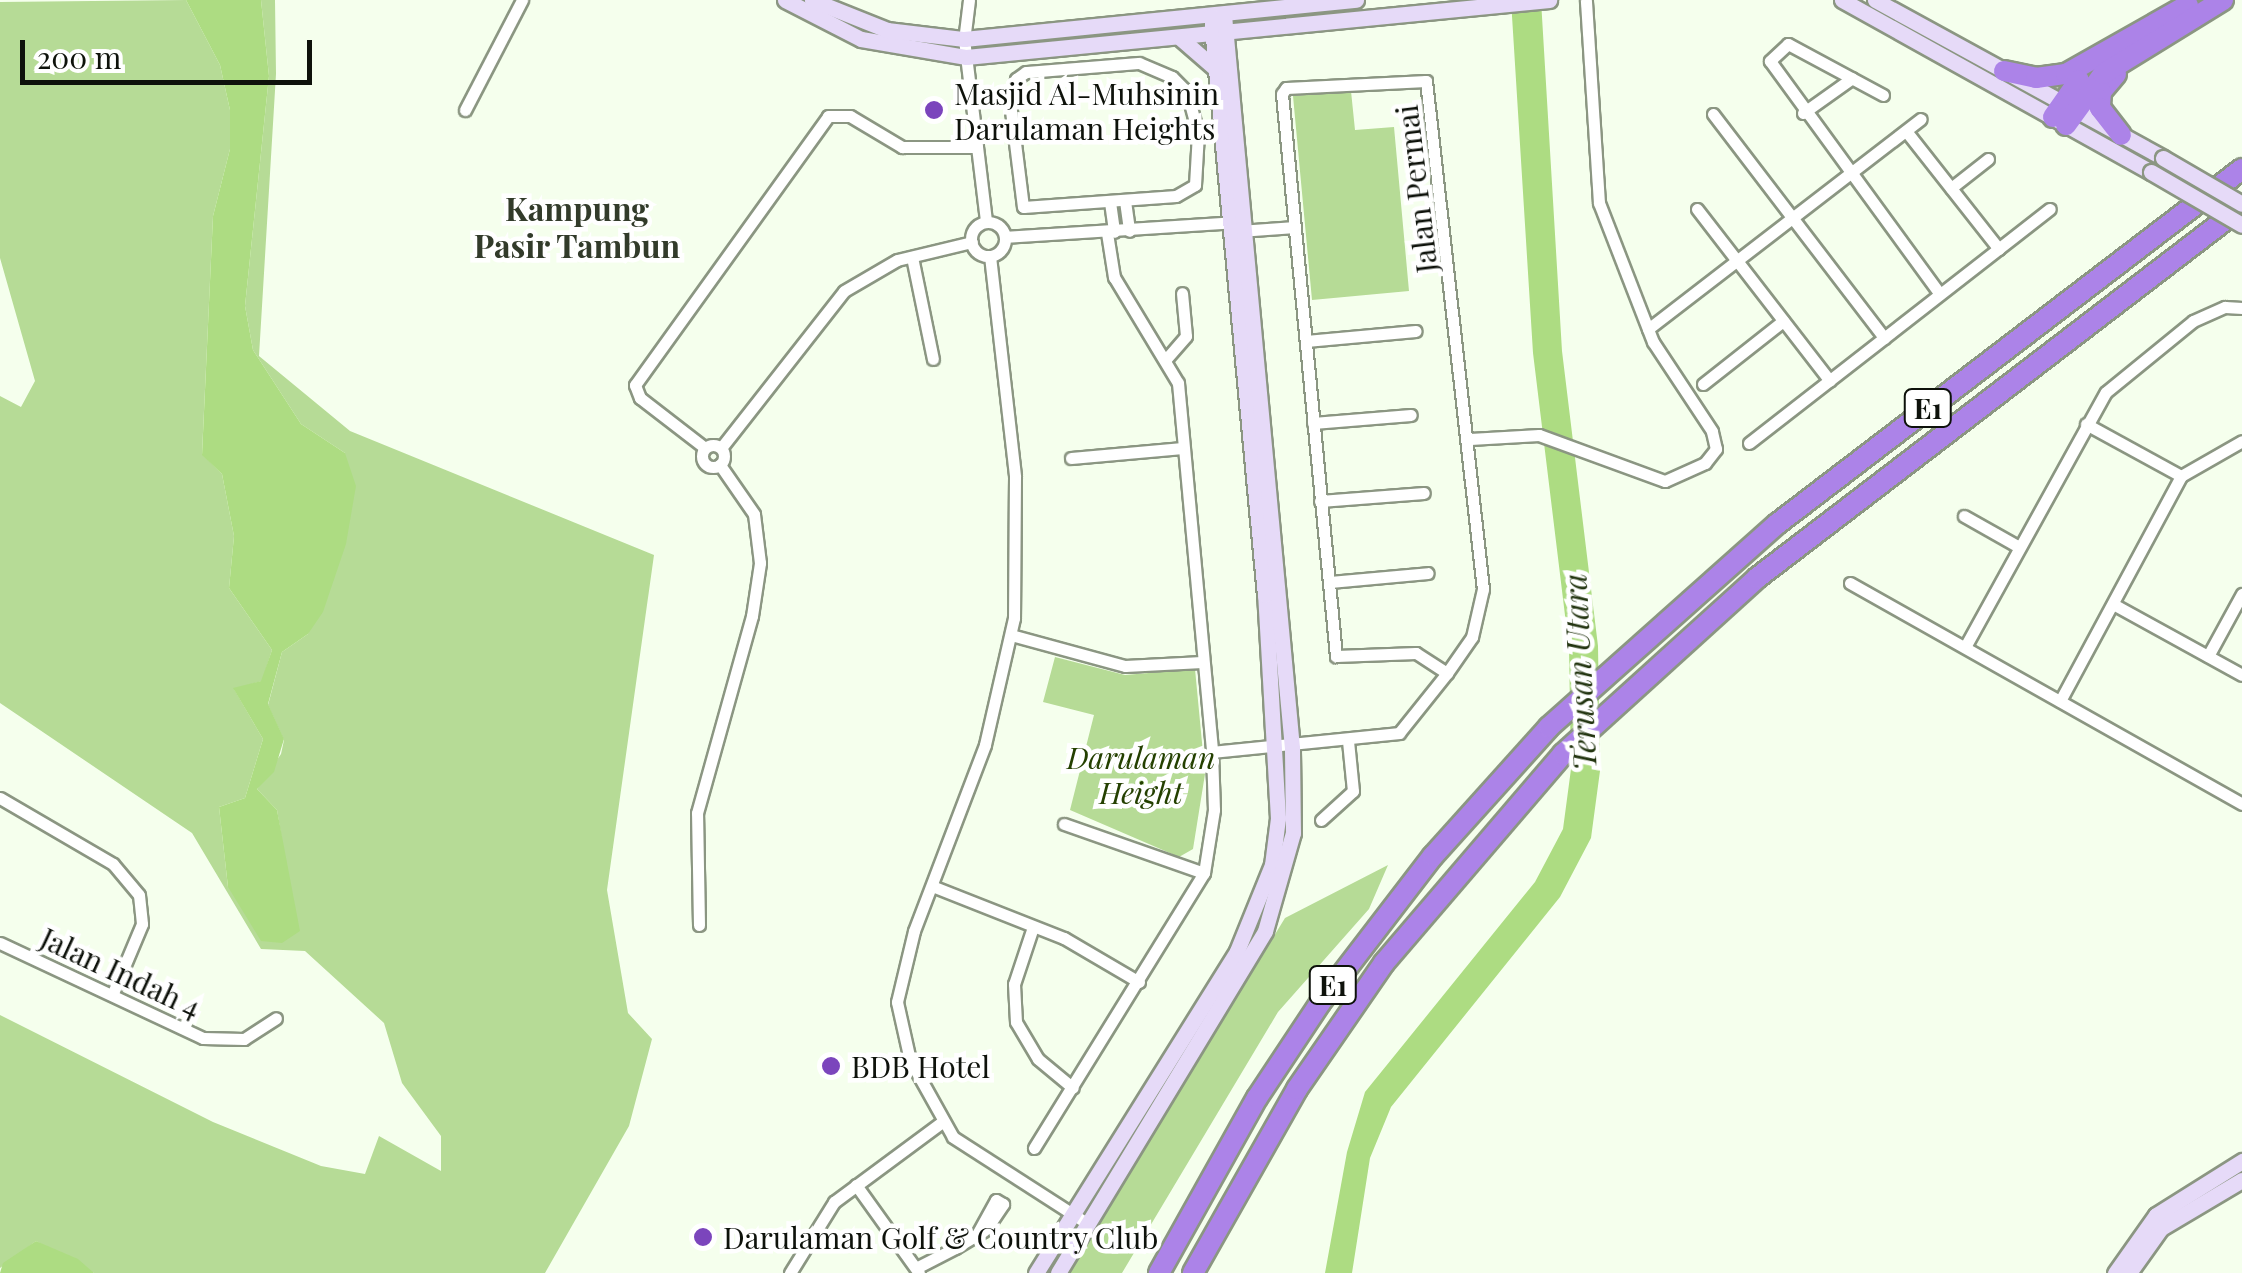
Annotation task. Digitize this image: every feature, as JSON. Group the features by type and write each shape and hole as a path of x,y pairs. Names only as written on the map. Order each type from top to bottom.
{"highway":[{"path":"2004,71 2036,78 2066,74 2192,8 2223,0"},
{"path":"2064,114 2098,64 2192,8"},
{"path":"2122,136 2100,108 2105,84 2192,8"},
{"name":"E1","path":"1159,1273 1320,1003 1433,856 1549,727 1622,656 1777,524 2242,169"},
{"name":"E1","path":"1194,1273 1288,1103 1384,964 1563,754 1639,680 1757,578 2242,206"}],"street":[{"path":"465,110 522,0"},
{"path":"784,0 861,38 966,57 1179,36 1219,24 1356,0"},
{"path":"812,0 887,30 964,39 1549,0"},
{"path":"969,0 964,39 986,222 1006,237 1295,226"},
{"path":"1470,439 1539,434 1588,457 1665,481 1714,454 1716,440 1648,329 1600,204 1586,0"},
{"path":"1842,0 2064,114 2122,136 2242,206"},
{"path":"1875,0 2004,71 2151,172 2242,225"},
{"path":"1219,24 1217,70 1222,130 1238,226"},
{"path":"1058,1273 1278,900 1293,833 1219,24"},
{"path":"1179,36 1217,70"},
{"path":"1883,96 1794,46 1782,46 1770,65 1940,294"},
{"path":"1152,67 1188,92 1198,132 1200,177 1190,190 1033,210 1020,205 1010,102 1016,79 1026,72 1152,67"},
{"path":"1803,113 1852,78"},
{"name":"Jalan Permai","path":"1212,752 1283,748 1399,733 1447,673 1472,637 1483,588 1470,439 1426,81 1282,90 1336,656 1416,653 1447,673"},
{"path":"1713,114 1884,338"},
{"path":"721,448 706,448 640,398 635,385 828,116 850,116 902,147 977,147"},
{"path":"1648,329 1921,119"},
{"path":"1198,132 1222,130"},
{"path":"1906,131 1999,249"},
{"path":"1951,188 1988,160"},
{"path":"1126,201 1129,231"},
{"path":"1034,1148 1140,982 1204,872 1214,810 1179,388 1167,358 1114,278 1110,202"},
{"path":"1697,209 1830,381"},
{"path":"1749,443 2050,209"},
{"path":"972,242 973,231 986,222"},
{"path":"990,256 1000,252 1006,237"},
{"path":"972,242 990,256 1016,489 1011,636 985,745 904,964 898,1002 910,1060 942,1122 969,1152 1088,1224"},
{"path":"699,925 694,885 699,801 752,616 760,562 754,514 720,465 721,448 834,301 872,272 972,242"},
{"path":"912,257 932,358"},
{"path":"1167,358 1186,336 1182,293"},
{"path":"1965,648 2086,424 2114,383 2192,321 2225,307 2242,308"},
{"path":"1703,384 1782,321"},
{"path":"1306,341 1416,332"},
{"path":"1313,423 1411,415"},
{"path":"2086,424 2181,476"},
{"path":"2060,700 2181,476 2242,440"},
{"path":"706,448 704,462 720,465"},
{"path":"1072,458 1183,448"},
{"path":"1320,502 1424,492"},
{"path":"1964,516 2019,547"},
{"path":"1330,582 1428,573"},
{"path":"1850,583 2242,804"},
{"path":"2208,656 2242,594"},
{"path":"2112,604 2242,675"},
{"path":"1011,636 1125,666 1202,662"},
{"path":"1321,820 1353,790 1348,741"},
{"path":"1036,1273 1251,925 1272,866 1283,748"},
{"path":"0,798 112,864 139,895 142,924 113,993"},
{"path":"1064,824 1204,872"},
{"path":"932,886 1088,949 1140,982"},
{"path":"1033,927 1013,990 1016,1022 1038,1059 1072,1088"},
{"name":"Jalan Indah 4","path":"0,943 208,1039 244,1039 276,1018"},
{"path":"790,1273 828,1208 942,1122"},
{"path":"2115,1273 2156,1215 2242,1161"},
{"path":"2129,1273 2161,1228 2242,1180"},
{"path":"856,1185 918,1270 977,1234"}],"green space":[{"path":"186,0 220,65 230,110 230,149 213,216 202,454 222,474 234,536 229,588 272,650 262,681 234,689 263,739 245,798 219,807 228,887 290,889 277,810 257,789 281,754 284,740 268,705 282,652 308,634 345,453 301,424 253,350 245,306 269,76 261,0 275,0 276,74 259,356 350,431 654,555 607,890 628,1013 652,1039 629,1126 545,1273 94,1273 36,1241 0,1268 0,1015 213,1122 321,1166 365,1174 379,1136 441,1171 441,1136 402,1083 384,1023 305,951 261,949 192,833 0,703 0,396 21,407 35,381 0,258 0,2"},
{"path":"1351,91 1355,130 1394,127 1409,291 1312,300 1293,96"},
{"name":"Darulaman Height","path":"1055,657 1125,675 1195,669 1205,774 1193,849 1179,857 1070,810 1094,715 1043,702"},
{"path":"1388,865 1369,909 1278,1012 1122,1273 1068,1273 1285,918"}],"water":[{"path":"186,0 261,0 269,76 245,306 253,350 301,424 345,453 356,486 346,544 323,612 308,634 282,652 268,704 284,739 274,772 257,789 277,810 300,931 282,943 261,941 228,887 219,807 245,798 263,739 233,688 261,681 272,650 229,588 234,536 222,474 202,455 213,216 230,149 230,110 220,65"},
{"name":"Terusan Utara","path":"1511,0 1541,0 1562,351 1598,646 1600,771 1591,838 1560,897 1391,1107 1370,1158 1352,1273 1325,1273 1347,1152 1365,1092 1535,882 1563,829 1571,769 1569,648 1533,353"},
{"path":"36,1241 78,1259 94,1273 0,1273 3,1263"}],"place":[{"name":"Masjid Al-Muhsinin Darulaman Heights","path":"934,110"},
{"name":"BDB Hotel","path":"831,1066"},
{"name":"Darulaman Golf & Country Club","path":"703,1237"}],"district":[{"name":"Kampung Pasir Tambun","path":"577,228"}]}
